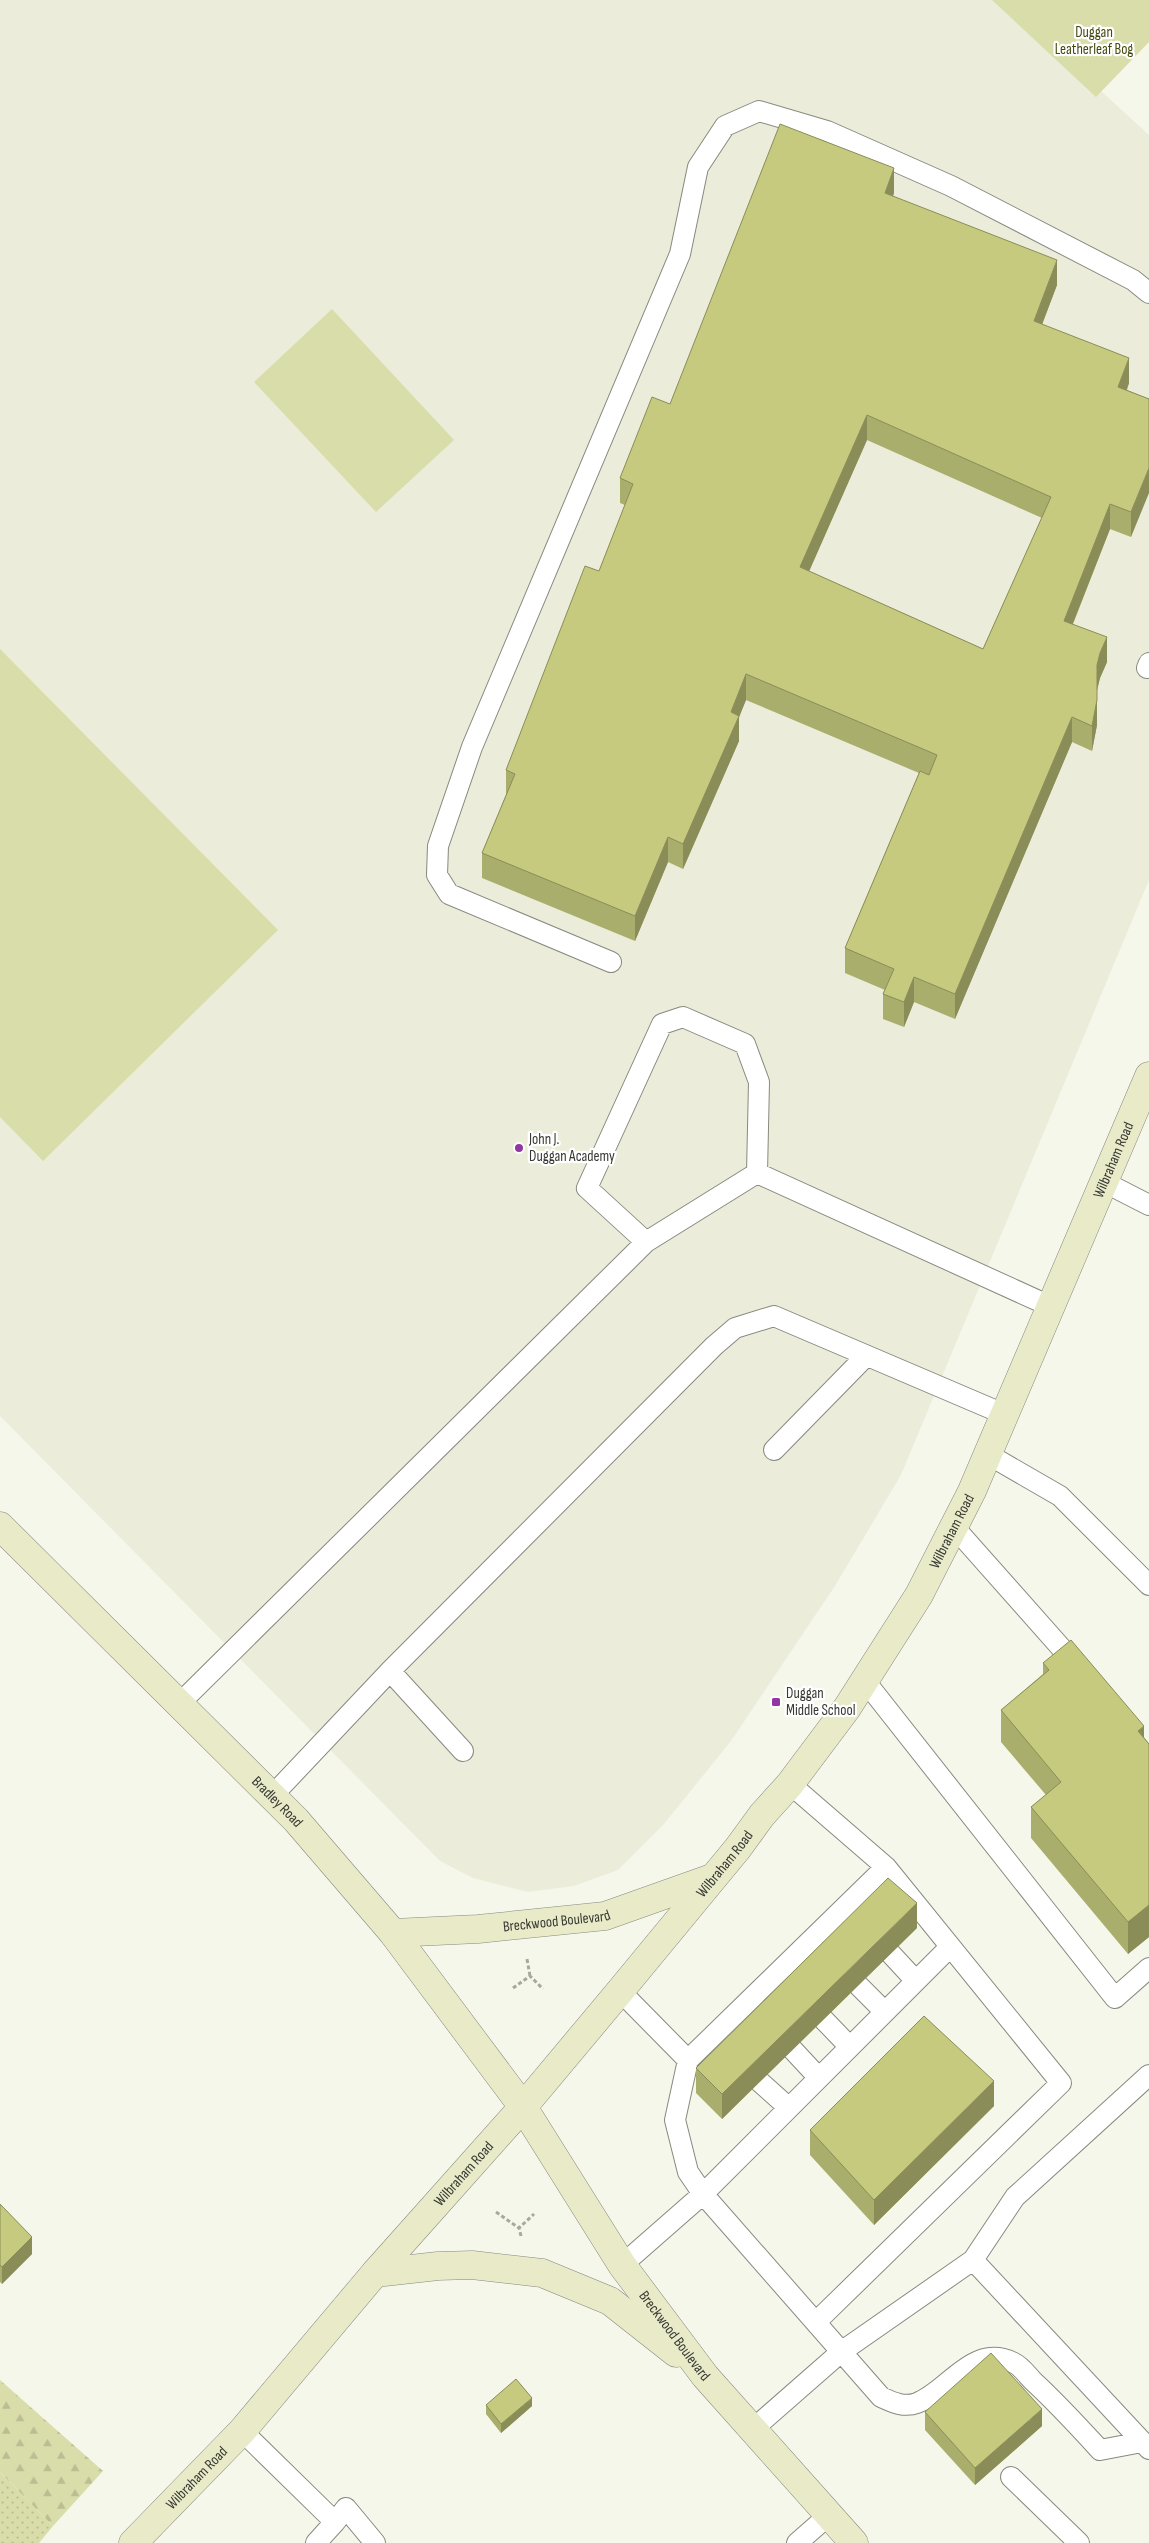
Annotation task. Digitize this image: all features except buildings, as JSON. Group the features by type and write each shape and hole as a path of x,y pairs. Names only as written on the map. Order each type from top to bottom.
{"main road":[{"name":"Wilbraham Road","path":"133,2543 242,2431 375,2273 523,2107 790,1784 865,1681 915,1602 989,1455 1104,1182 1146,1093"},
{"name":"Bradley Road","path":"0,1526 272,1796 394,1933 523,2107"},
{"name":"Breckwood Boulevard","path":"394,1933 478,1929 605,1916 712,1878"},
{"name":"Breckwood Boulevard","path":"523,2107 622,2265 705,2376 854,2543"},
{"path":"375,2273 438,2266 472,2265 542,2273 610,2301 705,2376"}],"lane":[{"path":"611,962 449,894 437,876 438,846 472,747 680,254 698,166 725,126 759,112 828,131 950,186 1133,280 1149,293"},
{"path":"646,1242 586,1188 662,1024 683,1017 745,1044 759,1082 756,1173"},
{"path":"179,1704 646,1242 756,1173"},
{"path":"756,1173 1052,1307"},
{"path":"1104,1182 1149,1205"},
{"path":"272,1796 390,1671 714,1346 735,1328 774,1316 1006,1416"},
{"path":"774,1450 866,1356"},
{"path":"989,1455 1060,1496 1149,1585"},
{"path":"954,1527 1090,1679"},
{"path":"390,1671 463,1751"},
{"path":"865,1681 1115,1998 1149,1968"},
{"path":"790,1784 886,1867 1061,2083 816,2322"},
{"path":"886,1867 853,1912 752,2011 720,2042 688,2060 675,2120 688,2172 703,2194 880,2397 896,2405 916,2403 939,2389 963,2368 990,2358 1014,2363 1056,2403 1100,2450 1146,2445"},
{"path":"622,2265 703,2194 950,1947"},
{"path":"892,1954 916,1981"},
{"path":"859,1986 885,2012"},
{"path":"620,1991 688,2060"},
{"path":"824,2020 850,2047"},
{"path":"793,2050 820,2078"},
{"path":"752,2430 841,2352 973,2260 1015,2197 1149,2075"},
{"path":"760,2082 789,2108"},
{"path":"973,2260 1146,2445"},
{"path":"242,2431 335,2522"},
{"path":"1011,2477 1079,2543"},
{"path":"316,2543 346,2508 375,2543"},
{"path":"797,2543 828,2515"}],"path":[{"path":"527,1958 530,1976 543,1989"},
{"path":"514,1988 530,1976"},
{"path":"496,2212 519,2228 523,2246"},
{"path":"519,2228 534,2214"}],"shaded area":[{"name":"John J. Duggan Academy","path":"0,0 1002,0 1149,135 1149,880 901,1475 835,1586 731,1741 664,1824 618,1870 574,1886 528,1892 473,1878 440,1861 0,1416"}],"green space":[{"name":"Duggan Leatherleaf Bog","path":"992,0 1149,0 1149,42 1096,97"},
{"path":"332,309 454,440 376,512 254,382"},
{"path":"0,649 278,930 43,1161 0,1117"},
{"path":"0,2380 103,2471 53,2526 0,2472"},
{"path":"0,2472 53,2526 39,2543 0,2543"}],"place":[{"name":"John J. Duggan Academy","path":"519,1148"},
{"name":"Duggan Middle School","path":"776,1702"}]}
